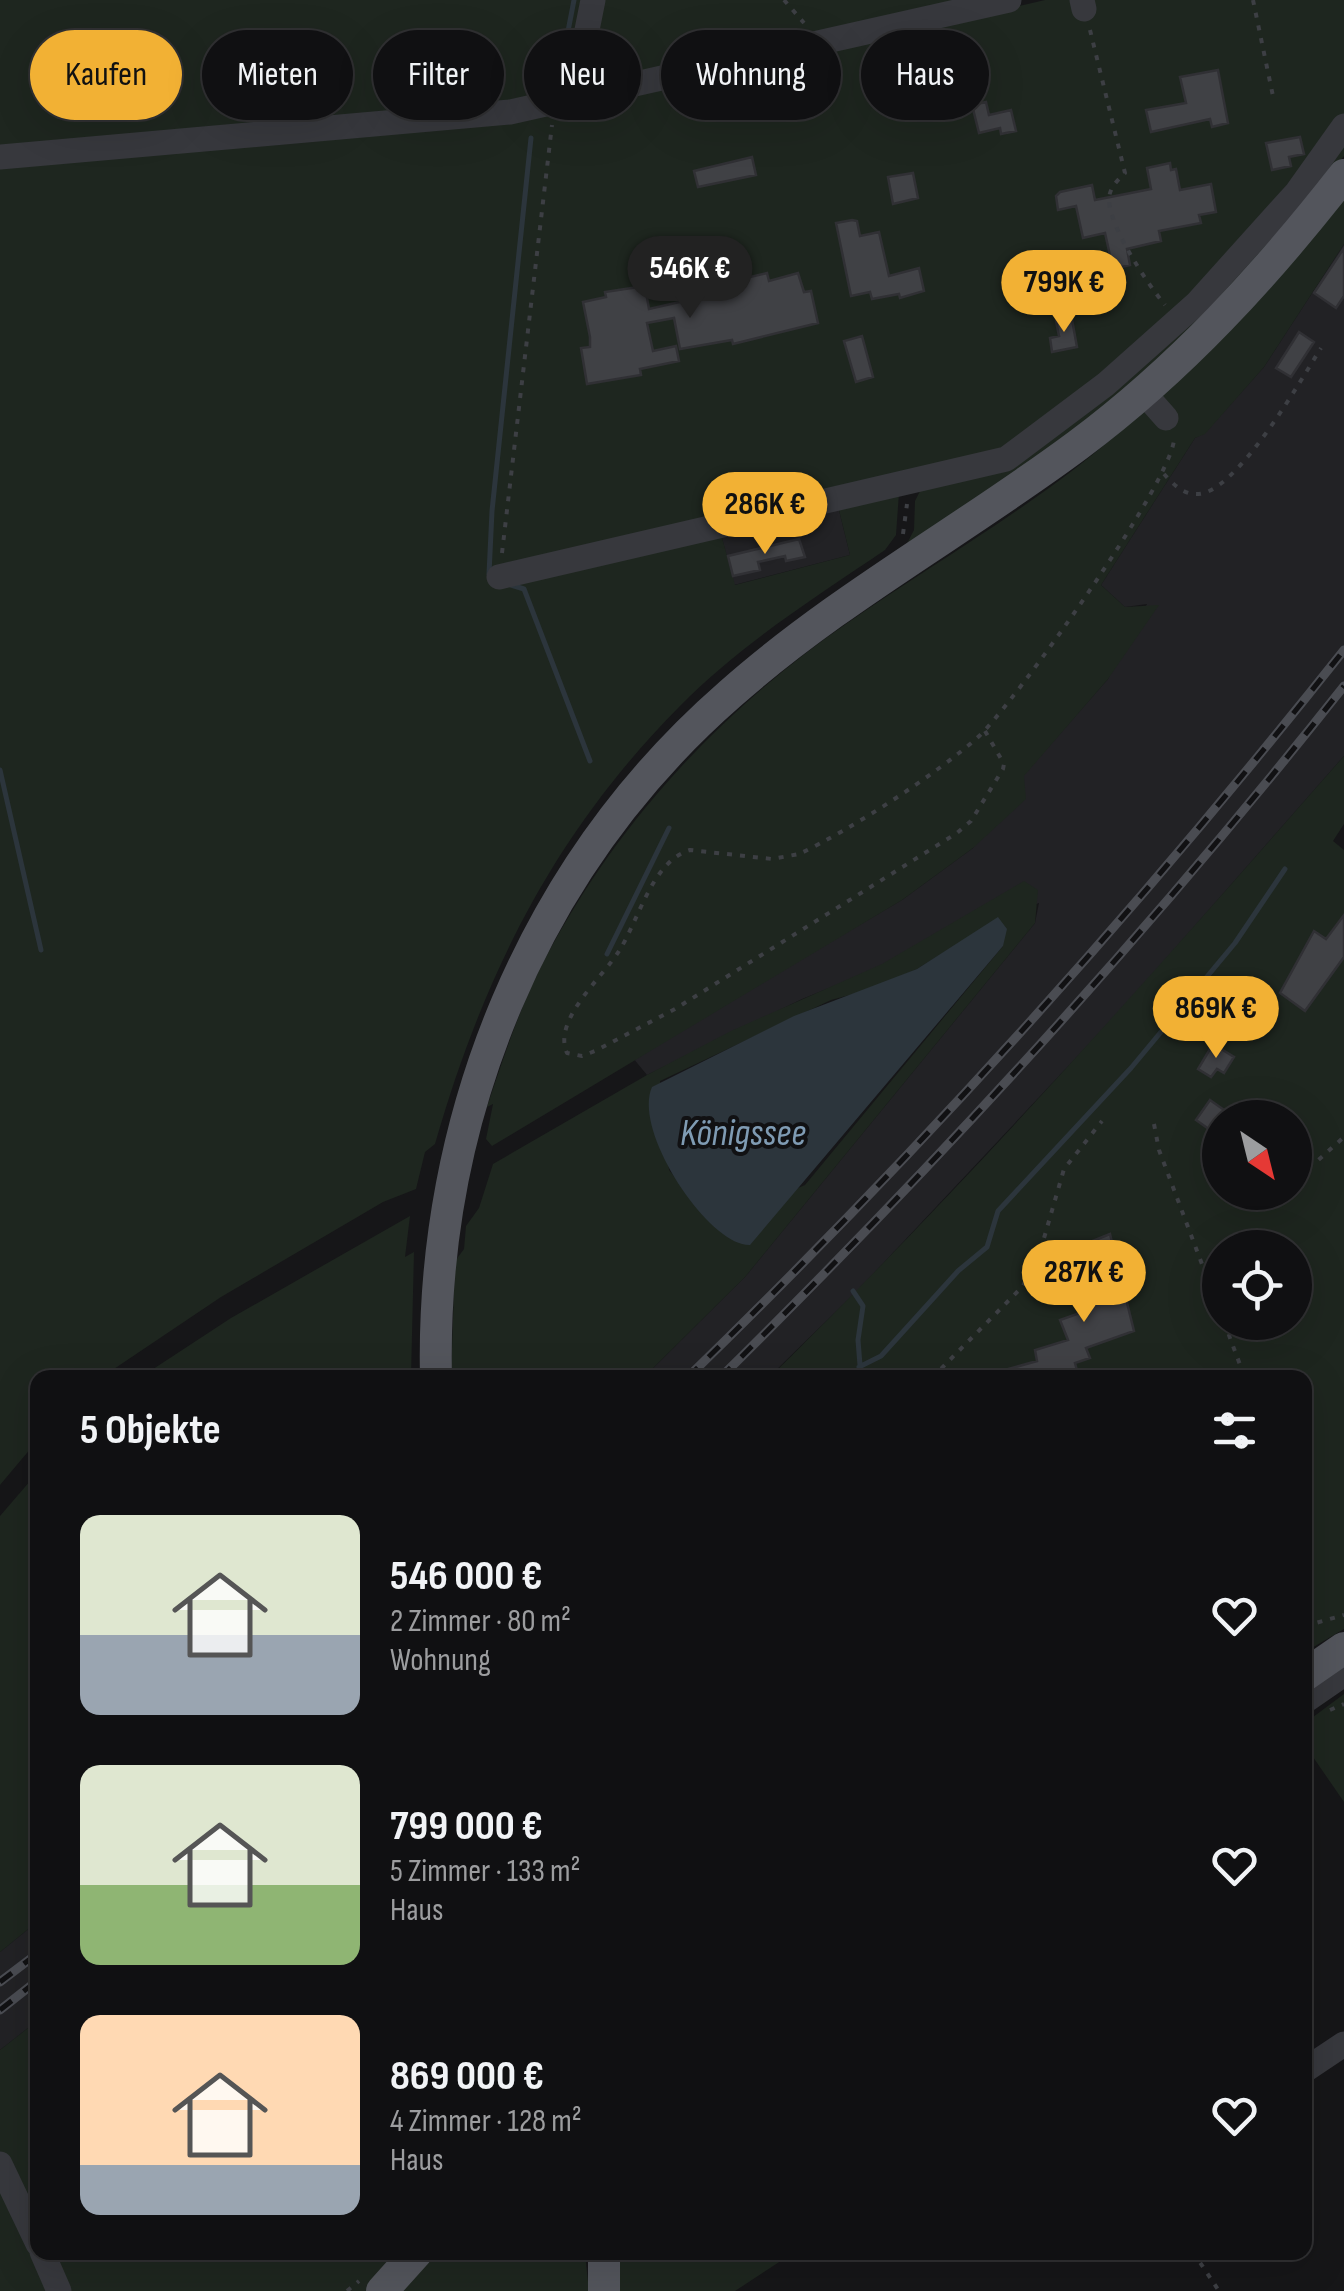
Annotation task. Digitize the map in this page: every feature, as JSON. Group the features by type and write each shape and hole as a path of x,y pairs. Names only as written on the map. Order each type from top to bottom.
{"main road":[{"path":"436,1370 443,1230 464,1123 494,1032 538,935 597,840 666,755 727,696 789,645 1038,474 1143,392 1256,281 1344,175"},
{"path":"1312,1670 1344,1648"},
{"path":"382,2291 410,2260"},
{"path":"604,2260 604,2291"}],"street":[{"path":"587,30 593,0"},
{"path":"841,38 1009,0"},
{"path":"0,158 524,109"},
{"path":"500,577 1006,460 1106,384 1178,320 1297,192 1344,126"},
{"path":"1143,392 1166,418"},
{"path":"1312,1696 1344,1674"},
{"path":"1312,2065 1344,2044"},
{"path":"0,2164 30,2227"},
{"path":"45,2260 59,2291"}],"path":[{"path":"784,0 811,30"},
{"path":"1253,0 1274,101"},
{"path":"1083,4 1125,173 1109,198 1116,228 1156,294 1178,320"},
{"path":"500,577 551,126 556,120"},
{"path":"1164,474 1178,488 1192,494 1204,493 1217,485 1270,430 1321,348"},
{"path":"985,731 1004,764 1003,770 972,821 957,834 675,1009 595,1051 582,1056 567,1053 563,1044 565,1029 579,1003 618,953 646,898 678,854 690,850 772,859 798,854 954,756 985,731 1046,652 1164,474 1176,447 1166,418"},
{"path":"939,1370 1022,1286 1042,1246 1064,1169 1102,1121"},
{"path":"1154,1124 1158,1150 1202,1265"},
{"path":"1312,1164 1344,1137"},
{"path":"1231,1340 1242,1370"},
{"path":"1312,1624 1344,1616"},
{"path":"1198,2260 1219,2291"}],"shaded area":[{"path":"0,0 971,0 838,30 661,30 661,70 641,74 641,30 524,30 524,101 504,105 504,30 373,30 373,116 353,118 353,30 202,30 202,120 333,120 0,150"},
{"path":"1045,0 1344,0 1344,117 1184,307 999,457 721,534 735,585 850,555 838,506 899,493 896,535 885,550 778,623 703,684 635,754 595,804 560,856 501,964 454,1082 435,1144 425,1152 416,1189 383,1202 221,1297 112,1370 30,1370 30,1449 0,1485 0,165 468,120 504,120 504,117 641,120 641,93 661,88 661,120 841,120 841,47 861,42 861,120 989,120 989,30 914,30"},
{"path":"1344,140 1344,156 1248,274 1108,406 901,555 914,530 915,501 922,487 1012,463 1109,389"},
{"path":"1344,197 1344,244 1264,367 1205,434 1195,438 1101,585 1125,607 1159,605 1108,679 1024,776 1026,799 973,848 902,900 492,1146 486,1139 493,1104 487,1107 536,977 604,862 675,773 756,694 800,658 1032,500 1103,446 1154,400"},
{"path":"1344,244 1344,756 1120,1011 859,1289 776,1370 651,1370 745,1277 1035,923 1039,903 802,999 647,1075 633,1058 902,900 973,848 1023,776 1108,679 1147,604 1125,607 1101,585 1195,438 1205,433 1264,367"},
{"path":"838,506 850,555 734,585 721,534"},
{"path":"1344,756 1344,824 1333,841 1344,850 1344,1629 1312,1648 1312,1370 777,1370 991,1150"},
{"path":"1024,881 1038,890 1035,923 745,1277 651,1370 451,1370 455,1261 464,1249 466,1226 479,1208 493,1164 731,1031 882,964","holes":["959,943 1003,946 805,1185 713,1224 669,1170 660,1081 831,1000 872,989 917,969"]},
{"path":"410,1216 405,1257 414,1252 411,1370 152,1370 231,1318"},
{"path":"30,1481 30,1928 0,1952 0,1516"},
{"path":"1344,1694 1344,1802 1312,1758 1312,1718"},
{"path":"30,1928 30,2026 0,2050 0,1952"},
{"path":"30,2026 30,2219 0,2153 0,2050"},
{"path":"0,2177 30,2243 30,2260 38,2260 52,2291 0,2291"},
{"path":"49,2260 395,2260 366,2291 63,2291"},
{"path":"424,2260 586,2260 589,2291 396,2291"},
{"path":"620,2260 782,2260 735,2291 616,2291"}],"water":[{"name":"Königssee","path":"998,917 1007,929 1003,946 750,1245 733,1240 715,1227 678,1183 663,1157 649,1106 652,1087 794,1016 917,969"}],"building":[{"path":"1218,70 1228,123 1212,127 1210,119 1151,132 1146,110 1186,103 1180,77"},
{"path":"1011,110 1016,131 1001,134 1000,128 979,133 976,120 989,120 989,115"},
{"path":"1300,137 1304,154 1289,157 1291,166 1272,170 1266,143"},
{"path":"752,157 756,175 698,187 694,171"},
{"path":"1170,163 1171,170 1176,169 1180,190 1211,184 1216,212 1199,215 1201,223 1159,231 1161,241 1127,249 1130,265 1113,269 1105,233 1083,238 1076,206 1058,210 1056,196 1060,192 1092,185 1095,200 1151,189 1147,168"},
{"path":"913,173 918,198 893,204 888,177"},
{"path":"857,221 860,236 879,232 889,276 919,268 924,291 900,298 899,294 872,299 870,292 851,296 836,223"},
{"path":"1344,248 1344,296 1336,308 1314,293"},
{"path":"727,273 733,281 767,273 769,281 798,273 804,292 811,291 818,323 733,344 732,340 680,349 674,318 647,323 653,351 676,346 679,361 640,369 641,375 587,384 581,348 590,347 590,337 583,302 606,297 605,292 645,286 649,309 697,298 693,278"},
{"path":"1071,314 1077,347 1052,352 1050,338 1059,336 1056,321"},
{"path":"1299,332 1314,342 1291,377 1276,368"},
{"path":"862,336 873,377 856,382 844,341"},
{"path":"799,539 805,557 786,561 785,556 758,562 760,570 733,576 728,556"},
{"path":"1344,915 1344,957 1305,1011 1280,993 1314,931 1326,939"},
{"path":"1213,1044 1234,1057 1224,1073 1217,1069 1211,1077 1198,1069"},
{"path":"1110,1234 1134,1331 1086,1348 1090,1358 1075,1363 1077,1370 1005,1370 1037,1361 1035,1350 1068,1340 1060,1320 1091,1309 1088,1302 1108,1295 1090,1242"}],"waterway":[{"path":"568,30 574,0"},
{"path":"489,574 492,511 531,138"},
{"path":"511,585 524,589 590,761"},
{"path":"0,770 41,950"},
{"path":"607,954 669,828"},
{"path":"859,1367 881,1356 958,1271 987,1247 998,1211 1131,1068 1235,943 1285,869"},
{"path":"853,1291 863,1306 858,1340 860,1370"}],"railway":[{"path":"695,1370 945,1115 1189,840 1344,650"},
{"path":"728,1370 884,1212 1043,1041 1197,866 1344,686"},
{"path":"0,1982 30,1959"},
{"path":"0,2010 30,1986"}]}
